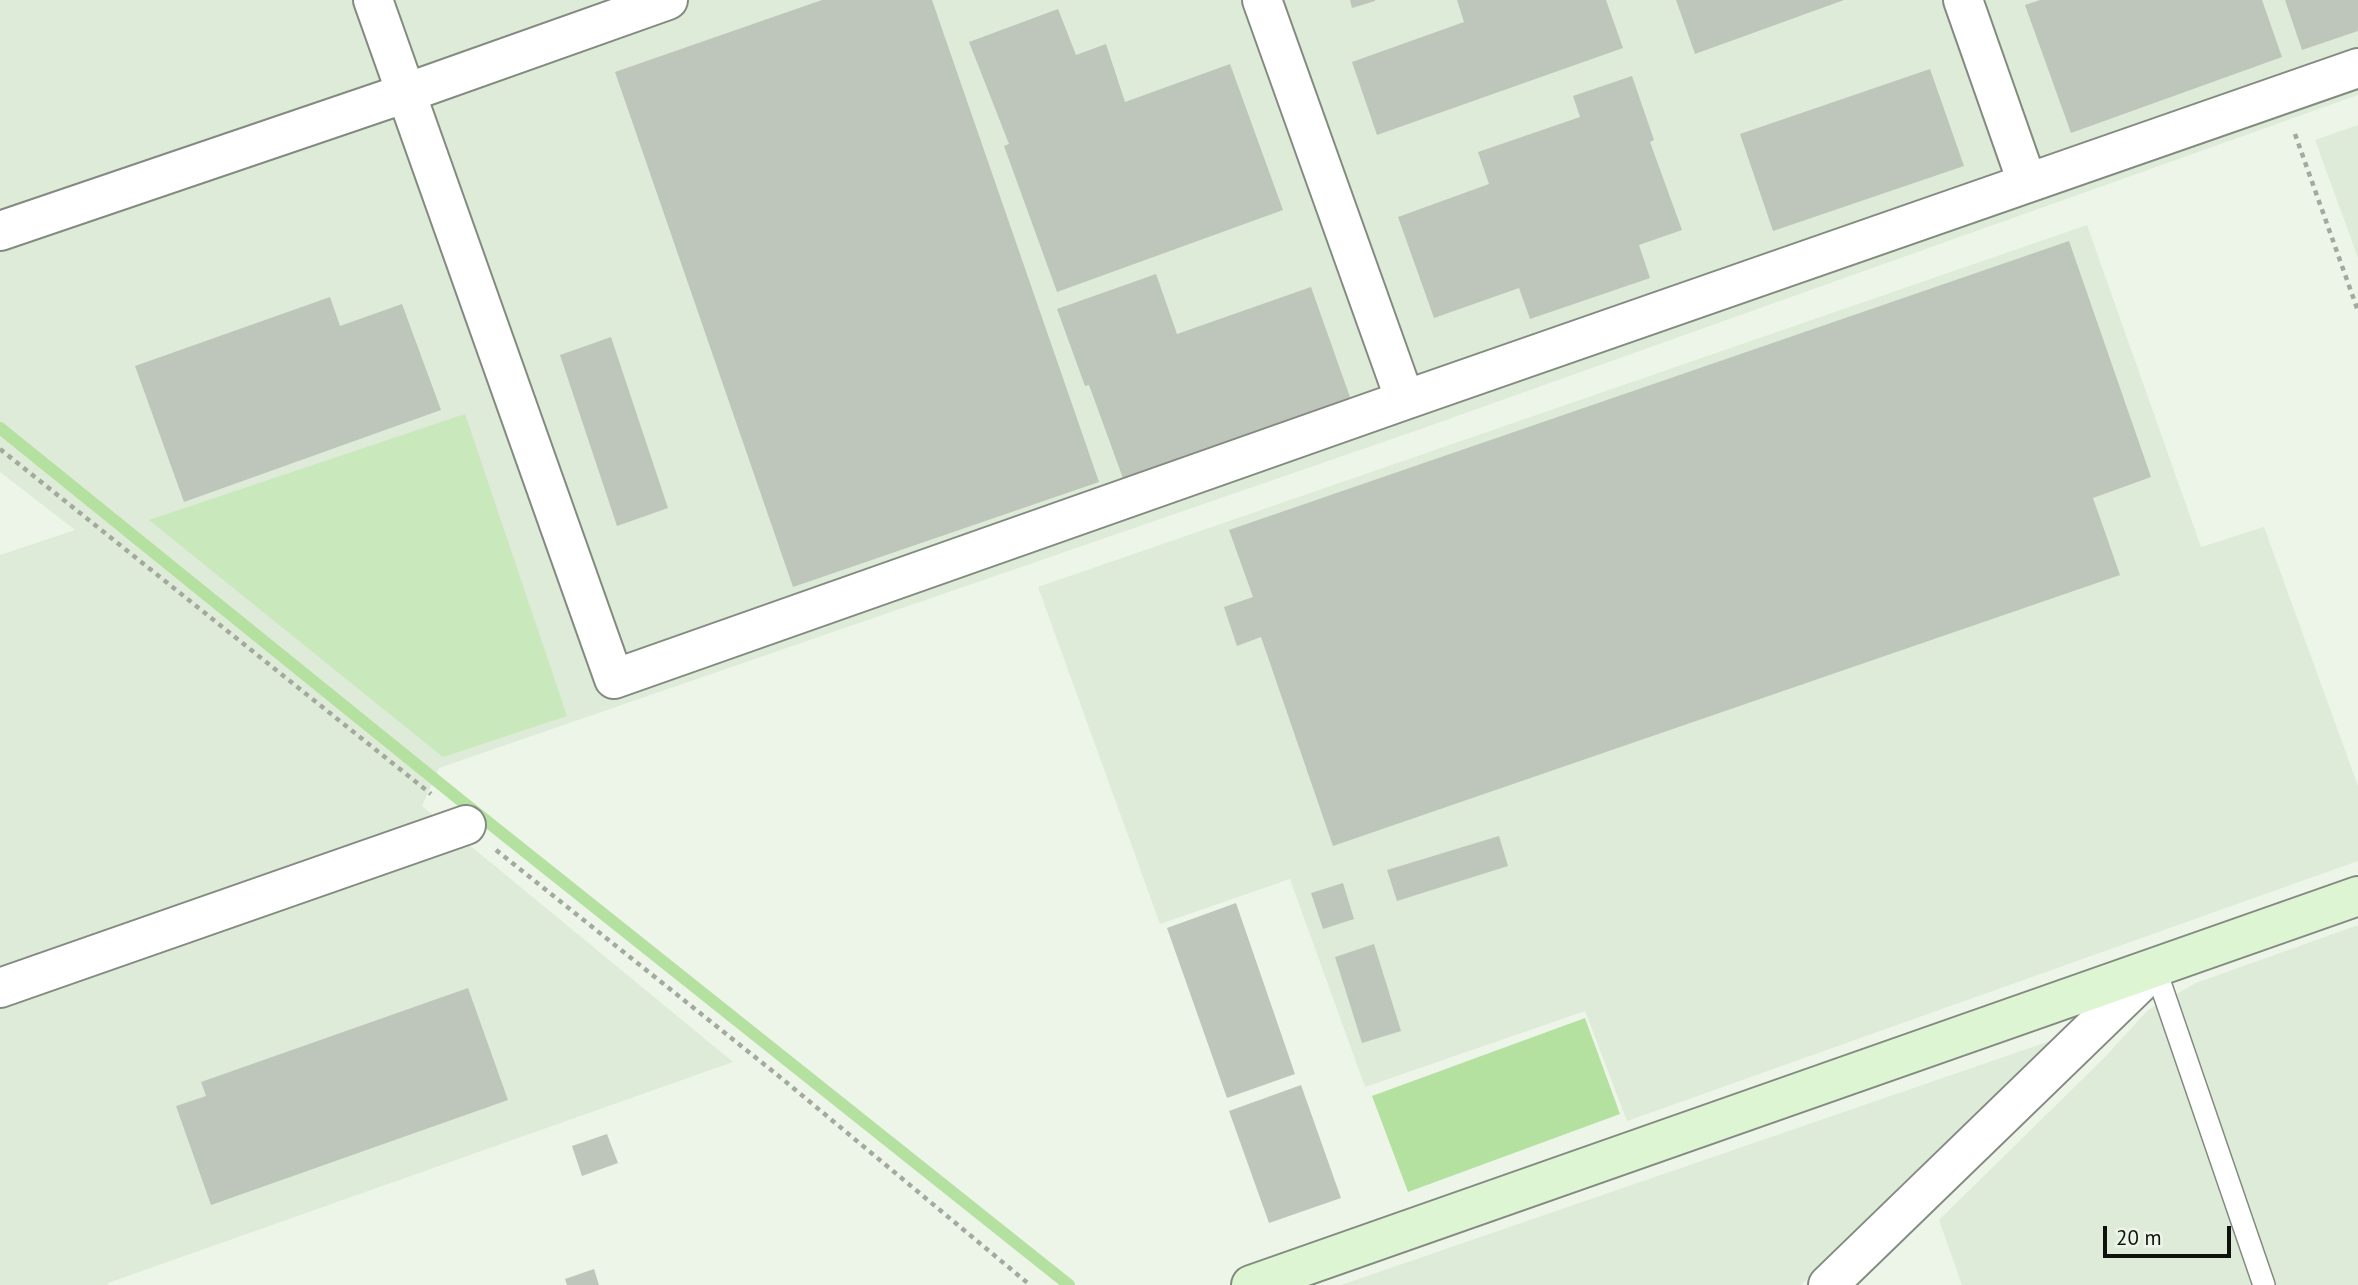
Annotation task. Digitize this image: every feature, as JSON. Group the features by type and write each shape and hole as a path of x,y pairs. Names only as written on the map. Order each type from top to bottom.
{"street":[{"path":"373,0 614,679 2358,68"},
{"path":"0,231 406,93 668,0"},
{"path":"1262,0 1405,400"},
{"path":"1963,0 2027,182"},
{"path":"0,988 466,825"},
{"path":"1251,1285 2358,896"},
{"path":"1828,1285 2155,968"}],"lane":[{"path":"2155,968 2264,1285"}],"path":[{"path":"2313,83 2291,123 2358,311"},
{"path":"0,449 780,1077 1030,1285"}],"shaded area":[{"path":"0,0 2358,0 2358,95 1415,431 439,768 422,806 733,1062 108,1285 0,1285 0,555 75,530 0,472"},
{"path":"2358,125 2358,258 2315,140"},
{"path":"2087,225 2201,547 2264,527 2358,786 2358,861 1627,1121 1585,1011 1365,1087 1290,879 1160,924 1038,587"},
{"path":"465,414 567,716 443,757 149,520"},
{"path":"2358,925 2358,1285 1962,1285 1939,1220 2105,1057 2148,1010 2196,983"},
{"path":"1585,1018 1620,1114 1408,1192 1372,1096"},
{"path":"2056,1039 1801,1285 1341,1285"}],"building":[{"path":"822,0 932,0 1099,482 793,587 615,72"},
{"path":"1350,0 1375,0 1375,1 1352,8"},
{"path":"1457,0 1606,0 1623,48 1377,135 1352,62 1464,22"},
{"path":"1676,0 1844,0 1695,54"},
{"path":"2040,0 2262,0 2282,57 2071,133 2025,5"},
{"path":"2285,0 2358,0 2358,31 2302,50"},
{"path":"1058,9 1076,55 1106,44 1125,102 1230,64 1283,210 1057,292 1004,146 1009,144 969,42"},
{"path":"1930,69 1964,166 1773,231 1740,134"},
{"path":"1632,76 1654,140 1650,142 1682,230 1639,245 1650,278 1530,319 1519,288 1434,318 1398,217 1489,184 1478,152 1580,117 1573,96"},
{"path":"2069,241 2151,477 2093,498 2120,575 1333,846 1261,637 1237,646 1224,607 1253,597 1229,530"},
{"path":"1156,274 1177,334 1311,287 1351,400 1124,481 1089,385 1085,386 1057,309"},
{"path":"330,297 340,326 402,304 441,410 184,502 135,366"},
{"path":"611,337 668,508 617,526 560,355"},
{"path":"1499,836 1508,866 1397,901 1387,870"},
{"path":"1343,883 1354,919 1323,929 1311,893"},
{"path":"1236,903 1295,1074 1227,1098 1167,928"},
{"path":"1374,944 1401,1031 1362,1043 1335,957"},
{"path":"468,988 508,1100 211,1205 176,1106 206,1096 201,1082"},
{"path":"1301,1085 1341,1198 1269,1223 1229,1111"},
{"path":"607,1134 618,1163 582,1176 572,1146"},
{"path":"594,1269 599,1285 567,1285 565,1279"}],"waterway":[{"path":"0,428 459,799 1069,1285"}]}
